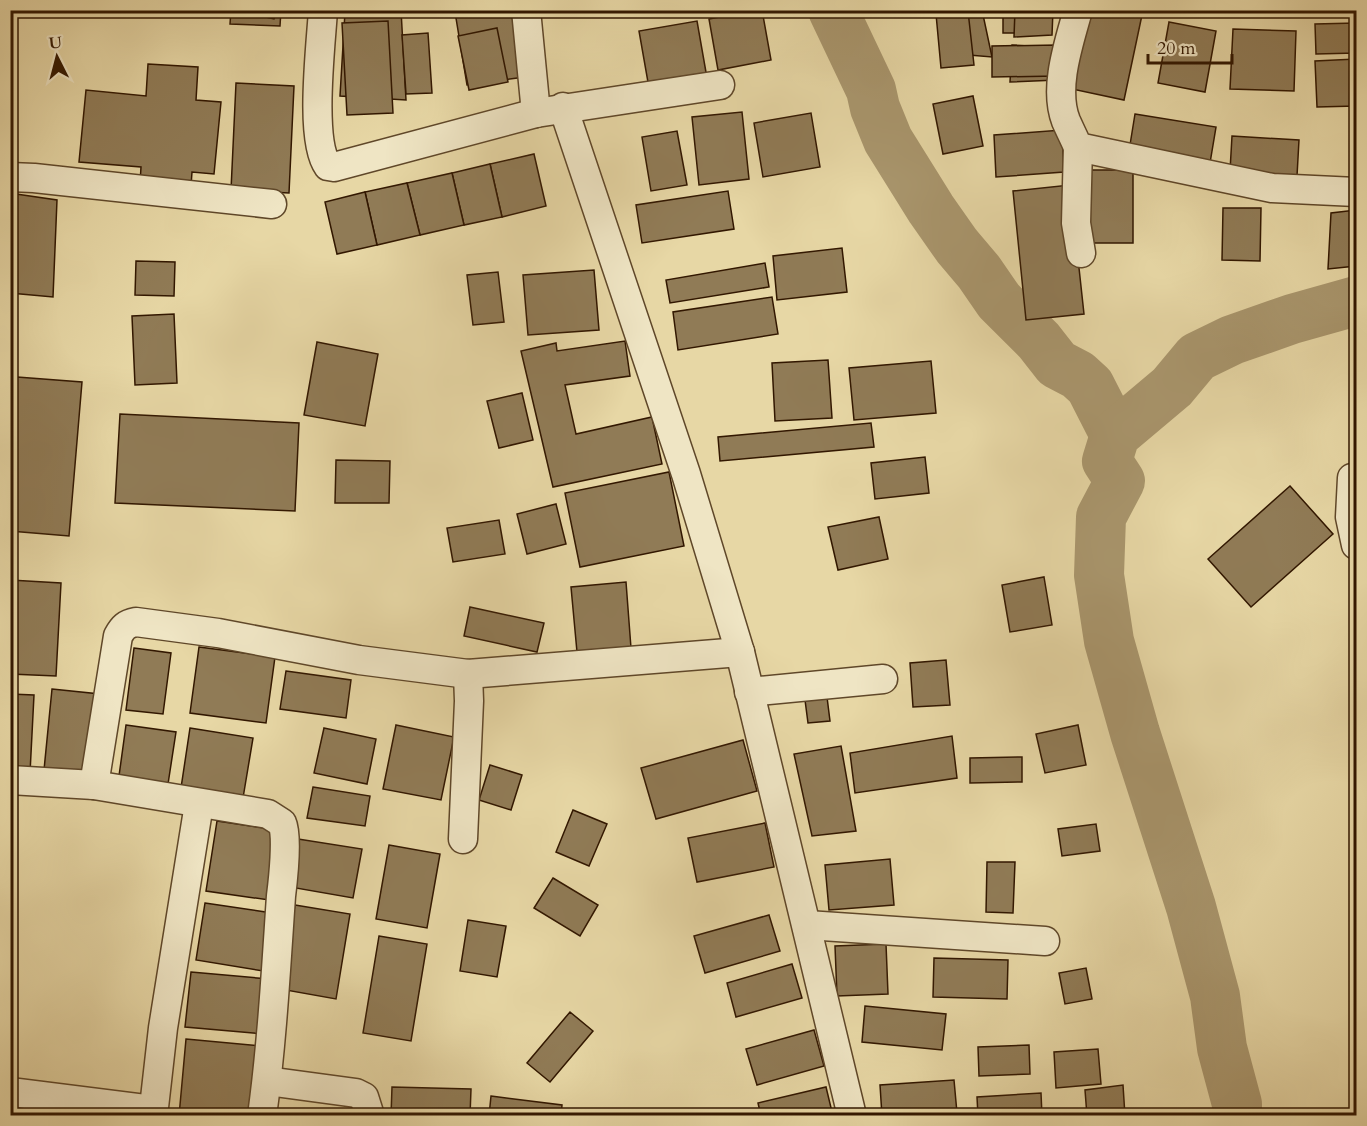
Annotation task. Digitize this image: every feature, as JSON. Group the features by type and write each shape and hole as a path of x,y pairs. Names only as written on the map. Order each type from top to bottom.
{"street":[{"path":"323,10 318,115 321,151 328,166 334,167 550,110 720,85"},
{"path":"526,10 550,110 686,474 740,652 852,1116"},
{"path":"1078,10 1064,61 1061,100 1066,120 1078,147 1076,223 1081,253"},
{"path":"1078,147 1272,188 1356,192"},
{"path":"10,177 272,204"},
{"path":"1352,478 1350,517 1356,544"},
{"path":"94,785 118,636 123,627 129,623 218,633 359,660 468,674 740,652"},
{"path":"463,839 469,701 468,674"},
{"path":"749,692 884,679"},
{"path":"10,780 94,785 268,814 276,818 284,827 282,892 267,1081 262,1116"},
{"path":"10,1092 153,1113 165,1017 199,804"},
{"path":"807,925 1045,941"},
{"path":"267,1081 356,1093 364,1098 370,1116"}],"building":[{"path":"99,10 157,10 156,15 98,12"},
{"path":"231,10 281,10 280,26 230,24"},
{"path":"247,10 278,10 274,19 247,13"},
{"path":"401,10 406,100 340,96 345,12"},
{"path":"516,10 532,76 467,85 455,12"},
{"path":"762,10 771,60 718,70 709,19"},
{"path":"945,10 982,10 992,57 957,54"},
{"path":"1003,10 1047,10 1047,33 1003,33"},
{"path":"1015,10 1053,10 1052,35 1014,37"},
{"path":"1089,10 1118,10 1142,15 1124,100 1072,89"},
{"path":"968,11 974,65 941,68 936,14"},
{"path":"388,21 393,113 347,115 342,23"},
{"path":"697,21 707,78 649,88 639,31"},
{"path":"1169,22 1216,31 1205,92 1158,83"},
{"path":"1356,23 1356,53 1316,54 1315,24"},
{"path":"497,28 508,82 469,90 458,36"},
{"path":"1233,29 1296,31 1294,91 1230,89"},
{"path":"428,33 432,93 406,94 402,35"},
{"path":"1012,45 1061,48 1057,80 1010,82"},
{"path":"1057,45 1057,76 992,77 992,46"},
{"path":"1356,59 1356,106 1317,107 1315,61"},
{"path":"148,64 198,67 196,100 221,102 214,174 192,172 191,186 140,183 141,167 79,162 86,90 146,96"},
{"path":"236,83 294,86 289,193 231,190"},
{"path":"973,96 983,146 943,154 933,104"},
{"path":"742,112 749,179 699,185 692,117"},
{"path":"811,113 820,167 763,177 754,123"},
{"path":"1135,114 1216,127 1210,163 1129,151"},
{"path":"1062,130 1064,172 996,177 994,135"},
{"path":"677,131 687,185 651,191 642,137"},
{"path":"1232,136 1299,140 1297,176 1230,171"},
{"path":"534,154 546,206 502,217 490,164"},
{"path":"490,164 502,217 464,225 452,173"},
{"path":"1086,170 1133,170 1133,243 1086,243"},
{"path":"452,173 464,225 420,235 407,183"},
{"path":"407,183 420,235 377,245 365,192"},
{"path":"1070,185 1084,314 1026,320 1013,191"},
{"path":"728,191 734,229 642,243 636,205"},
{"path":"365,192 377,245 337,254 325,202"},
{"path":"16,194 57,200 53,297 10,293 10,256"},
{"path":"1223,208 1261,208 1260,261 1222,260"},
{"path":"1356,210 1356,266 1328,269 1331,213"},
{"path":"842,248 847,292 777,300 773,256"},
{"path":"136,261 175,262 174,296 135,295"},
{"path":"765,263 769,287 670,303 666,280"},
{"path":"594,270 599,330 528,335 523,275"},
{"path":"498,272 504,322 473,325 467,275"},
{"path":"772,297 778,334 678,350 673,312"},
{"path":"174,314 177,383 135,385 132,316"},
{"path":"625,341 630,376 565,385 576,434 652,417 662,464 553,487 521,351 556,343 557,351"},
{"path":"317,342 378,354 365,426 304,415"},
{"path":"828,360 832,418 775,421 772,363"},
{"path":"931,361 936,413 854,420 849,368"},
{"path":"17,377 82,382 69,536 10,531 10,451"},
{"path":"522,393 533,440 499,448 487,401"},
{"path":"1356,393 1356,418 1355,419 1351,395"},
{"path":"120,414 299,423 295,511 115,503"},
{"path":"871,423 874,447 720,461 718,437"},
{"path":"925,457 929,493 875,499 871,463"},
{"path":"336,460 390,461 389,503 335,503"},
{"path":"669,472 684,546 580,567 565,493"},
{"path":"1290,486 1333,534 1251,607 1208,559"},
{"path":"556,504 566,544 527,554 517,514"},
{"path":"879,517 888,559 838,570 828,527"},
{"path":"499,520 505,554 453,562 447,528"},
{"path":"1044,577 1052,625 1010,632 1002,585"},
{"path":"10,580 61,583 56,676 10,674"},
{"path":"626,582 631,648 577,652 571,587"},
{"path":"470,607 544,623 537,652 464,636"},
{"path":"199,647 275,657 266,723 190,713"},
{"path":"134,648 171,653 163,714 126,710"},
{"path":"946,660 950,705 913,707 910,663"},
{"path":"286,671 351,680 346,718 280,709"},
{"path":"52,689 100,694 92,775 44,770"},
{"path":"10,694 34,695 30,773 10,772"},
{"path":"827,697 830,721 808,723 805,700"},
{"path":"126,725 176,732 168,784 119,776"},
{"path":"396,725 454,737 441,800 383,789"},
{"path":"1078,725 1086,765 1045,773 1036,734"},
{"path":"190,728 253,738 243,798 181,788"},
{"path":"324,728 376,739 367,784 314,773"},
{"path":"952,736 957,778 855,793 850,753"},
{"path":"743,740 757,791 656,819 641,768"},
{"path":"841,746 856,831 812,836 794,754"},
{"path":"1022,757 1022,782 970,783 970,758"},
{"path":"490,765 522,775 511,810 479,800"},
{"path":"313,787 370,796 365,826 307,818"},
{"path":"573,810 607,824 589,866 556,852"},
{"path":"217,821 279,830 269,900 206,891"},
{"path":"765,823 774,867 697,882 688,838"},
{"path":"1096,824 1100,851 1062,856 1058,829"},
{"path":"298,839 362,849 353,898 290,887"},
{"path":"389,845 440,854 427,928 376,919"},
{"path":"890,859 894,905 829,910 825,865"},
{"path":"987,862 1015,862 1013,913 986,912"},
{"path":"553,878 598,905 580,936 534,908"},
{"path":"205,903 272,913 263,971 196,960"},
{"path":"295,905 350,914 336,999 280,989"},
{"path":"769,915 780,951 705,973 694,936"},
{"path":"468,920 506,926 497,977 460,971"},
{"path":"379,936 427,944 411,1041 363,1033"},
{"path":"886,944 888,994 837,996 835,946"},
{"path":"934,958 1008,960 1007,999 933,997"},
{"path":"792,964 802,998 736,1017 727,983"},
{"path":"1086,968 1092,999 1065,1004 1059,973"},
{"path":"191,972 269,979 263,1034 185,1027"},
{"path":"865,1006 946,1014 942,1050 862,1042"},
{"path":"570,1012 593,1031 550,1082 527,1063"},
{"path":"814,1030 824,1066 757,1085 746,1049"},
{"path":"186,1039 261,1046 254,1116 179,1116"},
{"path":"1029,1045 1030,1074 979,1076 978,1047"},
{"path":"1098,1049 1101,1084 1056,1088 1054,1052"},
{"path":"954,1080 957,1113 882,1116 880,1085"},
{"path":"1123,1085 1125,1116 1087,1116 1085,1090"},
{"path":"392,1087 471,1089 470,1116 391,1116"},
{"path":"826,1087 833,1116 761,1116 758,1103"},
{"path":"1041,1093 1042,1116 978,1116 977,1097"},
{"path":"491,1096 562,1105 561,1116 489,1116"}],"waterway":[{"path":"833,10 871,90 875,108 888,140 931,209 999,301 1039,341 1057,364 1078,375 1090,386 1115,435"},
{"path":"1237,1116 1237,1104 1222,1048 1215,996 1191,907 1135,733 1109,641 1099,575 1101,517 1120,481 1107,461 1115,435 1172,387 1197,357 1232,340 1292,319 1356,301"}]}
